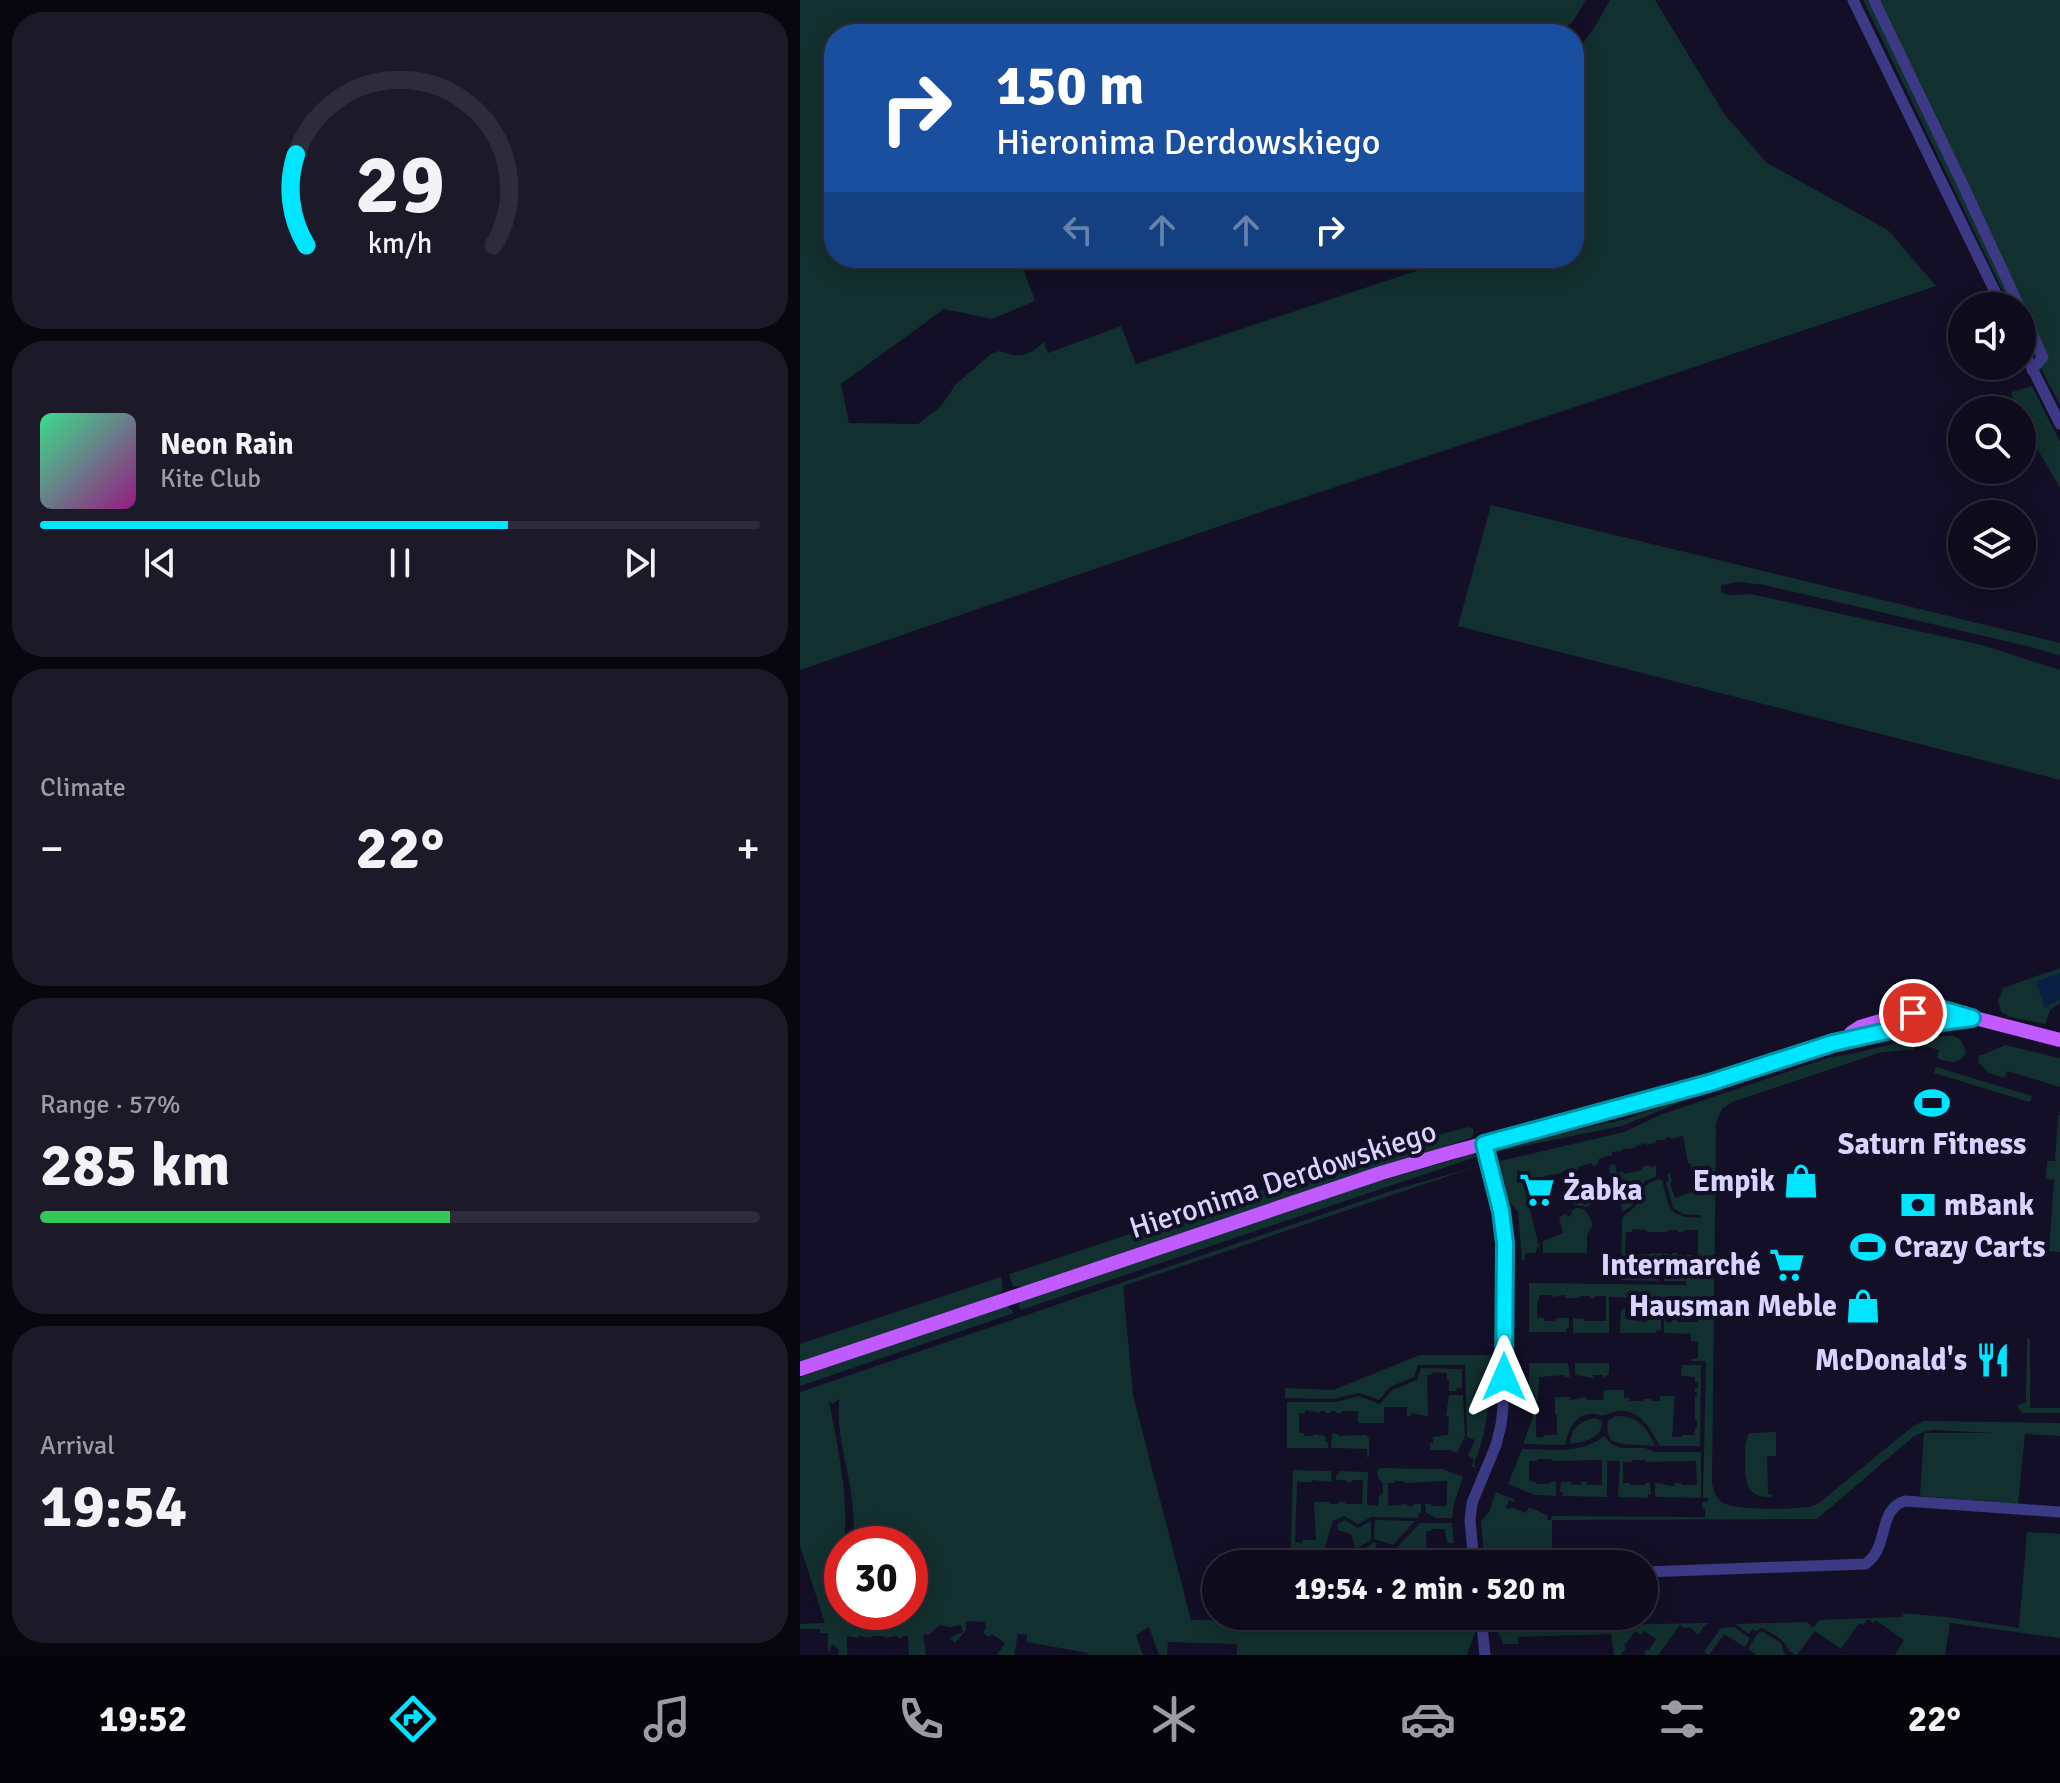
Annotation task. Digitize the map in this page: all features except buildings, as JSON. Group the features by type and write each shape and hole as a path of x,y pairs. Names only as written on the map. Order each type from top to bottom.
{"main road":[{"name":"Hieronima Derdowskiego","path":"800,1369 1381,1173 1709,1083 1833,1043 1860,1027 1913,1013 1944,1010 2060,1040"}],"street":[{"path":"1853,0 1995,292"},
{"path":"1874,0 2013,292"},
{"path":"2036,342 2043,357 2036,365"},
{"path":"2036,378 2060,424"},
{"path":"1472,1550 1470,1511 1496,1445 1503,1407 1505,1243 1501,1211 1484,1144"},
{"path":"1658,1571 1865,1564 1877,1553 1890,1510 1905,1501 2060,1512"},
{"path":"1482,1630 1485,1655"}],"green space":[{"path":"800,0 1586,0 1570,24 824,24 824,268 1023,268 1035,301 992,319 944,309 841,384 849,423 918,424 941,406 956,384 991,354 999,351 1023,355 1044,342 1048,353 1121,326 1136,364 1425,268 1584,268 1584,42 1610,0 1655,0 1725,115 1767,163 1888,230 1936,286 1273,508 800,670"},
{"path":"1863,0 2060,0 2060,405 2036,359 2036,292 2003,292"},
{"path":"2032,386 2060,442 2060,488 2036,447 2036,396 2012,396 2012,392"},
{"path":"1491,505 2060,643 2060,656 1764,585 1740,582 1721,585 1721,592 1728,595 1751,594 1982,645 2060,670 2060,780 1458,626"},
{"path":"2060,968 2060,1003 2050,1010 2045,1024 2010,1017 2001,1012 1998,1001 2003,988"},
{"path":"1936,1036 1956,1037 1966,1053 1960,1060 1949,1062 1937,1058 1939,1050 1916,1043 1913,1050 1882,1052 1732,1102 1722,1109 1716,1123 1712,1483 1717,1497 1726,1504 1763,1508 1810,1507 1923,1421 2060,1423 2060,1436 2025,1434 2018,1504 1920,1496 1924,1433 1994,1433 1933,1430 1923,1432 1913,1437 1817,1519 1552,1520 1552,1550 1484,1550 1481,1521 1489,1512 1496,1492 1515,1500 1509,1500 1506,1508 1526,1513 1529,1507 1547,1515 1548,1520 1552,1516 1705,1517 1702,1502 1708,1501 1708,1498 1703,1498 1706,1361 1691,1361 1698,1358 1698,1341 1691,1341 1691,1334 1664,1333 1664,1320 1698,1322 1698,1297 1609,1297 1609,1333 1573,1333 1573,1318 1606,1321 1606,1296 1565,1298 1565,1295 1539,1295 1537,1318 1555,1321 1556,1318 1569,1318 1569,1328 1566,1332 1529,1332 1529,1283 1686,1285 1686,1281 1664,1281 1664,1253 1698,1255 1698,1230 1647,1232 1633,1229 1626,1232 1625,1253 1662,1253 1661,1275 1658,1281 1621,1280 1621,1273 1645,1273 1645,1265 1621,1265 1622,1218 1635,1206 1649,1183 1662,1180 1669,1205 1676,1213 1701,1218 1700,1215 1683,1214 1673,1208 1666,1182 1669,1181 1667,1174 1670,1174 1675,1198 1695,1191 1683,1136 1612,1152 1612,1155 1599,1159 1598,1164 1593,1166 1592,1163 1529,1182 1526,1180 1524,1184 1539,1247 1536,1253 1525,1253 1525,1260 1522,1260 1518,1212 1508,1199 1500,1161 1624,1132 1660,1115 1831,1057"},
{"path":"2005,1045 2060,1058 2060,1087 2007,1071 2004,1078 1989,1073 1978,1062 1979,1055"},
{"path":"1936,1067 2032,1096 2031,1101 1934,1073"},
{"path":"1703,1093 1622,1126 1495,1152 1501,1147 1626,1119"},
{"path":"2058,1115 2060,1252 2049,1251 2054,1180 2046,1179 2047,1161 2055,1161"},
{"path":"1469,1127 1474,1133 1471,1138 1022,1287 1013,1286 1009,1274 1430,1134"},
{"path":"1473,1154 1479,1156 1021,1310 1018,1305 1021,1301 1071,1283 1373,1183"},
{"path":"1615,1164 1617,1173 1625,1174 1649,1165 1656,1166 1656,1177 1645,1181 1632,1206 1622,1212 1609,1169 1610,1165"},
{"path":"1478,1166 1123,1286 1133,1395 1191,1620 1202,1620 1202,1630 1476,1630 1467,1655 1237,1655 1237,1644 1168,1642 1167,1655 1159,1655 1149,1627 1136,1635 1143,1655 1088,1655 1027,1642 1027,1635 1018,1634 1014,1655 997,1655 1005,1643 992,1634 989,1637 983,1633 985,1622 966,1621 966,1630 955,1643 950,1639 963,1632 961,1625 939,1625 930,1634 923,1635 925,1655 909,1655 908,1636 847,1636 847,1655 838,1655 839,1650 833,1644 828,1652 828,1633 820,1633 820,1629 800,1629 800,1624 824,1623 824,1630 928,1630 928,1526 854,1526 839,1424 839,1399 833,1404 829,1401 842,1472 845,1526 824,1526 824,1620 800,1546 800,1392 1394,1190"},
{"path":"1595,1174 1603,1176 1609,1198 1587,1207 1574,1205 1570,1192 1598,1187"},
{"path":"1576,1208 1585,1211 1593,1224 1587,1235 1587,1253 1543,1253 1543,1241 1563,1233 1559,1217 1566,1214 1568,1217"},
{"path":"1001,1277 1002,1290 996,1296 800,1362 800,1344"},
{"path":"1005,1306 1014,1313 800,1386 800,1377"},
{"path":"1623,1308 1625,1319 1661,1320 1661,1330 1656,1333 1620,1333"},
{"path":"2027,1339 2030,1339 2030,1408 2060,1408 2060,1413 2022,1413 2017,1406 2026,1402"},
{"path":"1420,1355 1491,1355 1488,1411 1474,1464 1477,1468 1471,1467 1474,1460 1468,1455 1475,1440 1467,1437 1465,1365 1418,1365 1414,1377 1390,1387 1379,1400 1359,1393 1334,1399 1285,1398 1285,1388 1333,1390"},
{"path":"1529,1363 1568,1363 1570,1377 1539,1377 1538,1402 1529,1405"},
{"path":"1575,1363 1609,1363 1609,1374 1604,1378 1603,1375 1593,1375 1593,1378 1575,1375"},
{"path":"1682,1365 1701,1365 1700,1446 1660,1446 1644,1421 1625,1411 1581,1417 1571,1429 1565,1445 1523,1444 1536,1409 1536,1437 1557,1435 1555,1397 1603,1400 1604,1390 1624,1390 1624,1398 1630,1401 1660,1401 1660,1396 1675,1396 1672,1437 1694,1435 1697,1428 1695,1388 1698,1388 1698,1383 1695,1377 1681,1376"},
{"path":"1421,1368 1462,1369 1462,1388 1449,1391 1447,1373 1432,1372 1427,1375 1428,1416 1411,1413 1407,1416 1407,1407 1384,1407 1384,1423 1358,1423 1358,1411 1320,1413 1305,1410 1305,1413 1299,1413 1299,1433 1325,1436 1328,1448 1287,1448 1287,1402 1336,1402 1359,1396 1380,1404 1392,1390 1417,1380"},
{"path":"1449,1395 1463,1395 1465,1436 1457,1453 1430,1450 1430,1443 1433,1443 1431,1437 1448,1435 1449,1417 1446,1416"},
{"path":"1615,1416 1635,1420 1649,1433 1655,1446 1612,1441 1607,1424"},
{"path":"1596,1418 1602,1421 1596,1436 1570,1444 1577,1426"},
{"path":"1776,1432 1776,1456 1767,1456 1768,1494 1774,1494 1762,1496 1751,1490 1746,1480 1746,1442 1750,1433"},
{"path":"1332,1434 1366,1435 1369,1438 1369,1456 1367,1458 1367,1449 1331,1448"},
{"path":"1604,1436 1621,1448 1701,1452 1701,1498 1655,1497 1655,1483 1697,1485 1696,1461 1623,1462 1623,1483 1650,1483 1651,1494 1648,1498 1618,1497 1620,1461 1607,1461 1607,1497 1563,1496 1560,1492 1561,1482 1602,1485 1602,1460 1529,1461 1529,1481 1536,1484 1556,1482 1556,1496 1535,1495 1508,1484 1522,1449 1576,1448"},
{"path":"1443,1469 1463,1477 1452,1518 1435,1518 1426,1512 1425,1504 1447,1506 1447,1481 1395,1481 1388,1483 1388,1506 1421,1504 1418,1518 1371,1517 1358,1524 1344,1516 1333,1521 1324,1550 1291,1550 1293,1470 1331,1471 1332,1482 1297,1482 1295,1542 1302,1543 1303,1540 1316,1540 1314,1502 1362,1504 1363,1480 1336,1480 1339,1471 1368,1472 1367,1505 1378,1506 1383,1483 1378,1470"},
{"path":"1345,1520 1358,1528 1371,1521 1371,1540 1356,1549 1351,1534 1338,1530 1337,1524"},
{"path":"1375,1520 1415,1521 1393,1545 1374,1539"},
{"path":"1420,1523 1452,1523 1454,1543 1447,1543 1445,1529 1431,1529 1426,1531 1427,1550 1395,1550"},
{"path":"2027,1532 2060,1534 2060,1638 1950,1623 1945,1655 1895,1655 1904,1640 1876,1620 1873,1623 1868,1619 1863,1625 1859,1623 1841,1649 1815,1631 1797,1655 1781,1639 1764,1629 1753,1629 1749,1634 1735,1624 1807,1622 1813,1628 1819,1620 1903,1617 1902,1613 2019,1628"},
{"path":"1374,1542 1377,1543 1376,1550 1362,1550"},
{"path":"1709,1623 1698,1635 1690,1627 1680,1625 1658,1655 1645,1655 1656,1639 1644,1631 1641,1635 1635,1631 1621,1655 1614,1655 1611,1634 1518,1637 1518,1644 1503,1644 1496,1630 1658,1630 1658,1624"},
{"path":"1734,1627 1750,1638 1745,1647 1724,1634 1709,1655 1704,1652 1721,1628"},
{"path":"1762,1631 1781,1643 1785,1655 1756,1655 1748,1649"}],"water":[{"path":"2060,973 2060,999 2045,1008 2036,982"}],"place":[{"name":"Saturn Fitness","path":"1932,1103"},
{"name":"Empik","path":"1801,1181"},
{"name":"Żabka","path":"1537,1190"},
{"name":"mBank","path":"1918,1205"},
{"name":"Crazy Carts","path":"1868,1247"},
{"name":"Intermarché","path":"1787,1265"},
{"name":"Hausman Meble","path":"1863,1306"},
{"name":"McDonald's","path":"1993,1360"}],"route":[{"path":"1504,1377 1505,1243 1501,1211 1484,1144 1709,1083 1833,1043 1909,1026 1972,1018 1944,1010 1913,1013"}]}
